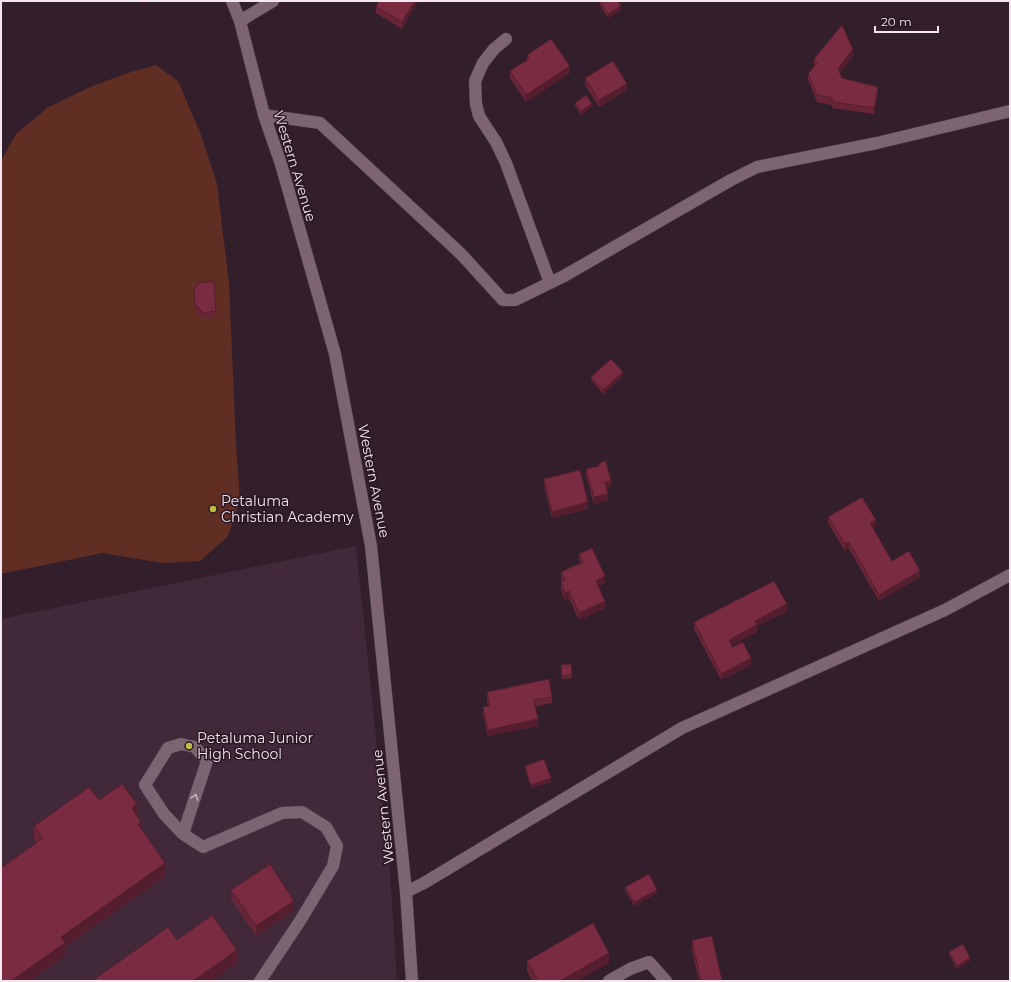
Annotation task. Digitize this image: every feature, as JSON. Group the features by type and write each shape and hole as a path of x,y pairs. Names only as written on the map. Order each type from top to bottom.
{"street":[{"name":"Western Avenue","path":"232,1 240,21 264,116 281,164 335,354 371,546 406,892 412,981"},
{"path":"240,21 273,1"},
{"path":"506,39 494,49 483,63 475,81 476,104 479,116 496,142 506,163 550,283"},
{"path":"264,116 320,123 461,254 503,300 515,300 564,276 731,180 758,167 878,143 1010,112"},
{"path":"406,892 431,879 682,728 945,610 1010,575"},
{"path":"183,834 207,761 195,747 181,744 168,748 145,785 164,814 183,834 203,847 282,813 302,812 326,827 337,846 333,866 260,981"},
{"path":"609,981 630,969 649,962 666,981"}],"shaded area":[{"path":"156,65 178,81 201,135 217,184 229,283 236,445 240,500 228,536 200,561 163,563 102,553 1,574 1,161 16,134 47,108 90,87 128,73"},
{"name":"Petaluma Junior High School","path":"356,546 390,873 397,981 1,981 1,619"}],"building":[{"path":"379,1 415,1 402,22 376,7"},
{"path":"618,1 621,6 608,14 600,2"},
{"path":"842,25 853,49 838,69 842,78 878,87 874,108 832,102 832,98 817,95 808,74 817,63 814,59"},
{"path":"551,39 570,66 526,95 510,71 529,59 527,55"},
{"path":"613,61 627,84 599,100 585,78"},
{"path":"586,95 592,104 581,111 575,103"},
{"path":"214,281 216,311 204,313 195,305 194,290 199,283"},
{"path":"611,359 623,372 603,390 591,377"},
{"path":"606,461 611,481 605,482 608,494 594,497 586,469 599,466 599,463"},
{"path":"580,470 588,502 552,512 544,479"},
{"path":"862,497 876,520 870,523 892,561 909,551 920,571 879,595 849,542 845,544 828,517"},
{"path":"592,548 605,576 596,581 605,601 579,613 569,591 565,593 561,582 565,580 561,572 583,562 579,554"},
{"path":"774,581 787,604 755,621 757,625 729,640 732,647 743,642 751,658 721,674 694,622"},
{"path":"571,664 572,675 562,676 561,665"},
{"path":"549,679 552,697 534,700 538,719 488,730 483,707 490,706 487,692"},
{"path":"544,759 551,778 531,785 525,766"},
{"path":"122,784 137,804 132,808 141,822 138,824 165,863 61,937 65,943 11,981 1,981 1,868 43,838 34,826 89,787 99,800"},
{"path":"270,864 294,901 256,926 231,890"},
{"path":"649,874 657,890 634,902 625,887"},
{"path":"212,915 237,950 193,981 92,981 168,927 177,940"},
{"path":"593,923 609,953 560,981 538,981 527,961"},
{"path":"712,936 722,981 701,981 692,940"},
{"path":"963,944 970,958 957,966 949,952"}],"place":[{"name":"Petaluma Christian Academy","path":"213,509"},
{"name":"Petaluma Junior High School","path":"189,746"}]}
